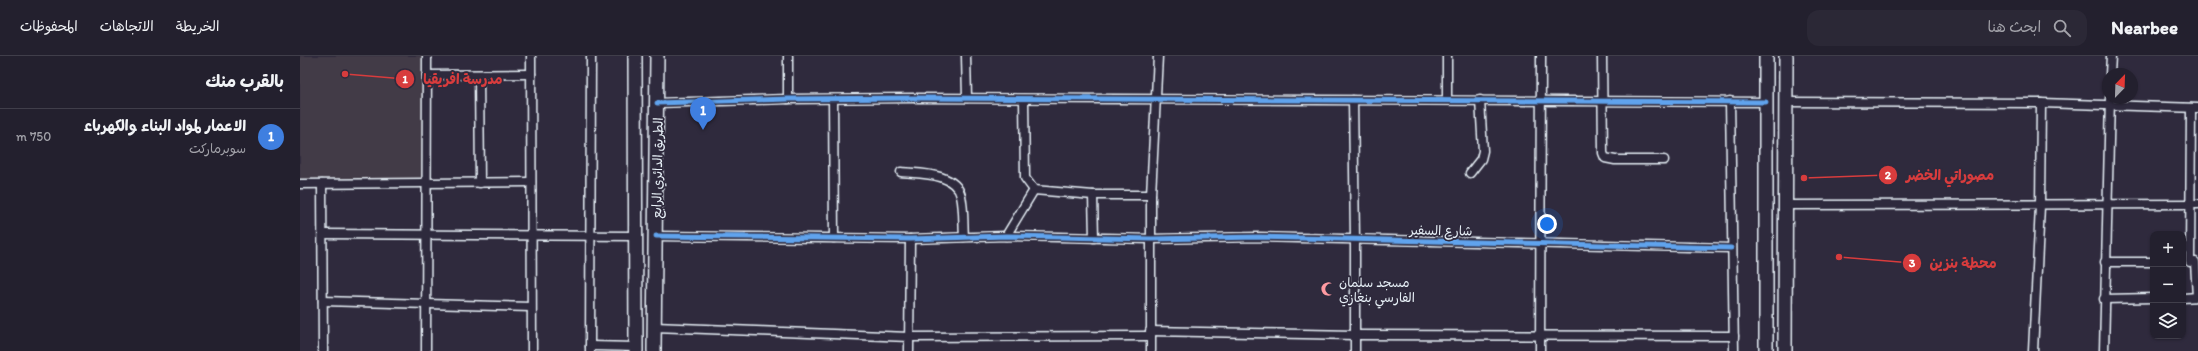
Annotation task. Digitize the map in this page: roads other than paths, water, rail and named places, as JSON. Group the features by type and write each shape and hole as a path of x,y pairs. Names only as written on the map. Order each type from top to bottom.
{"main road":[{"name":"الطريق الدائري الرابع","path":"635,56 636,349"},
{"name":"الطريق الدائري الرابع","path":"654,351 657,56"},
{"path":"1766,56 1766,351"},
{"path":"1785,351 1786,56"}],"street":[{"path":"426,351 427,56"},
{"path":"531,56 532,351"},
{"path":"591,56 590,348 636,349"},
{"path":"788,56 788,99"},
{"path":"966,56 967,98"},
{"path":"1150,351 1151,195 1158,56"},
{"path":"1447,56 1447,100"},
{"path":"1540,351 1542,56"},
{"path":"1602,56 1603,153 1605,158 1616,160 1664,160"},
{"path":"2110,68 2111,56"},
{"path":"427,75 531,74"},
{"path":"479,75 480,183"},
{"path":"657,103 788,99 967,98 1766,102"},
{"path":"833,99 834,238"},
{"path":"1024,99 1025,178 1034,190 1093,195 1151,195"},
{"path":"1353,100 1355,351"},
{"path":"1470,173 1481,159 1484,151 1480,100"},
{"path":"1730,101 1731,248 1734,351"},
{"path":"1786,102 2041,103 2102,101"},
{"path":"2033,351 2040,206 2041,103"},
{"path":"2138,103 2195,108 2194,204 2191,262 2198,297 2186,298"},
{"path":"2104,351 2104,299 2110,104"},
{"path":"901,172 943,177 954,185 961,196 964,237"},
{"path":"300,184 531,182"},
{"path":"322,184 322,351"},
{"path":"1006,236 1034,190"},
{"path":"1093,195 1094,238"},
{"path":"1786,205 2040,206 2194,204"},
{"path":"323,234 636,236"},
{"name":"شارع السفير","path":"656,236 910,239 1006,236 1151,239 1259,237 1731,248"},
{"path":"909,351 910,239"},
{"path":"2105,262 2150,262"},
{"path":"2104,299 2150,298"},
{"path":"323,302 531,308"},
{"path":"655,327 910,337 1150,334 1734,336"}],"place":[{"name":"مدرسة افريقيا","path":"345,74"},
{"name":"الاعمار لمواد البناء والكهرباء","path":"703,130"},
{"name":"مصوراتي الخضر","path":"1804,178"},
{"name":"محطة بنزين","path":"1839,257"},
{"name":"مسجد سلمان الفارسي بنغازي","path":"1328,289"}]}
